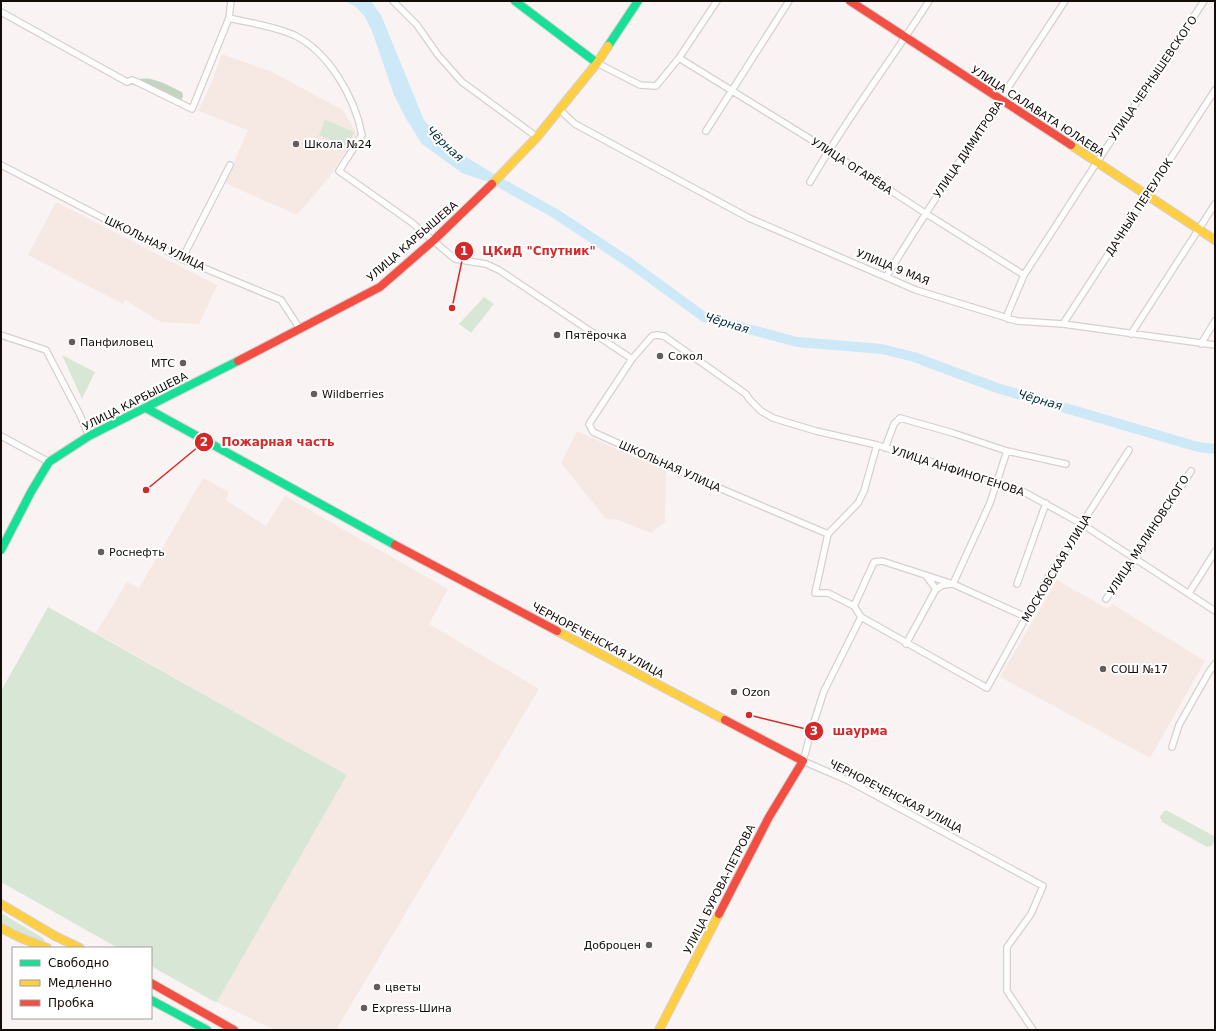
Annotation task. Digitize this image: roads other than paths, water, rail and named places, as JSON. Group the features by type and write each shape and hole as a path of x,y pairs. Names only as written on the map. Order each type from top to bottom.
{"main road":[{"path":"515,1 597,63"},
{"name":"УЛИЦА КАРБЫШЕВА","path":"49,462 89,436 380,287 434,240 475,201 537,137 597,63 638,1"},
{"name":"УЛИЦА САЛАВАТА ЮЛАЕВА","path":"850,1 1215,240"},
{"name":"ЧЕРНОРЕЧЕНСКАЯ УЛИЦА","path":"146,408 353,523 803,761"},
{"path":"1,550 49,462"},
{"name":"УЛИЦА БУРОВА-ПЕТРОВА","path":"659,1030 769,817 803,761"},
{"path":"1,904 55,936 78,947"},
{"path":"1,928 20,938 45,947"},
{"path":"49,947 55,936"},
{"path":"152,984 234,1030"},
{"path":"152,1001 207,1030"}],"street":[{"path":"1,12 127,82 132,80 192,109 229,18 231,1"},
{"path":"393,1 417,25 438,54 462,82 537,137"},
{"path":"597,63 640,85 656,86 680,58 717,1"},
{"path":"706,131 789,1"},
{"path":"810,182 828,150 929,1"},
{"name":"УЛИЦА ДИМИТРОВА","path":"886,277 925,213 1065,1"},
{"name":"УЛИЦА ЧЕРНЫШЕВСКОГО","path":"1008,319 1008,313 1024,275 1204,1"},
{"path":"229,18 278,29 294,35 324,58 339,78 359,119 362,135 339,171 411,222 455,259 486,264 499,270 632,359"},
{"name":"УЛИЦА ОГАРЁВА","path":"680,58 1024,275"},
{"name":"ДАЧНЫЙ ПЕРЕУЛОК","path":"1063,324 1215,90"},
{"name":"УЛИЦА 9 МАЯ","path":"559,109 575,124 749,218 916,290 1017,321 1063,324 1215,345"},
{"name":"ШКОЛЬНАЯ УЛИЦА","path":"1,165 182,259 281,300 300,329"},
{"path":"182,259 230,165"},
{"path":"1131,334 1215,204"},
{"path":"1201,344 1215,321"},
{"path":"1,334 46,350 80,415 89,436"},
{"name":"УЛИЦА АНФИНОГЕНОВА","path":"632,359 652,336 661,335 746,394 750,400 766,415 816,431 877,445 997,482 1024,492 1082,524 1215,611"},
{"name":"ШКОЛЬНАЯ УЛИЦА","path":"632,359 589,424 593,432 686,474 828,534"},
{"path":"743,399 750,400"},
{"path":"885,448 894,424 900,418 953,433 1007,451 1066,464"},
{"path":"1,436 49,462"},
{"path":"877,445 866,484 858,503 828,534 815,593 828,593 854,606 861,617 906,644 936,589 943,585 953,584"},
{"name":"МОСКОВСКАЯ УЛИЦА","path":"906,644 987,688 1051,572 1129,450"},
{"path":"953,584 990,503 1007,451"},
{"name":"УЛИЦА МАЛИНОВСКОГО","path":"1106,600 1190,471"},
{"path":"1017,584 1046,503"},
{"path":"1189,593 1215,552"},
{"path":"854,606 874,562 882,561 953,584 1026,617"},
{"path":"926,576 936,589"},
{"path":"803,761 812,725 824,691 861,617"},
{"path":"1172,747 1179,725 1215,664"},
{"name":"ЧЕРНОРЕЧЕНСКАЯ УЛИЦА","path":"803,761 849,781 1043,886 1031,914 1007,947 1007,991 1033,1030"}],"water":[{"path":"345,1 371,1 381,15 424,120 440,138 458,152 492,173 485,181 462,173 422,144 405,117 394,95 372,31 365,17 356,7"}],"waterway":[{"name":"Чёрная","path":"477,170 556,214 630,263 704,317 797,342 882,349 914,357 997,388 1198,447 1215,449"}],"place":[{"name":"Школа №24","path":"296,144"},
{"name":"ЦКиД \"Спутник\"","path":"452,308"},
{"name":"Пятёрочка","path":"557,335"},
{"name":"Панфиловец","path":"72,342"},
{"name":"Сокол","path":"660,356"},
{"name":"МТС","path":"183,363"},
{"name":"Wildberries","path":"314,394"},
{"name":"Пожарная часть","path":"146,490"},
{"name":"Роснефть","path":"101,552"},
{"name":"СОШ №17","path":"1103,669"},
{"name":"Ozon","path":"734,692"},
{"name":"шаурма","path":"749,715"},
{"name":"Доброцен","path":"649,945"},
{"name":"цветы","path":"377,987"},
{"name":"Express-Шина","path":"364,1008"}]}
